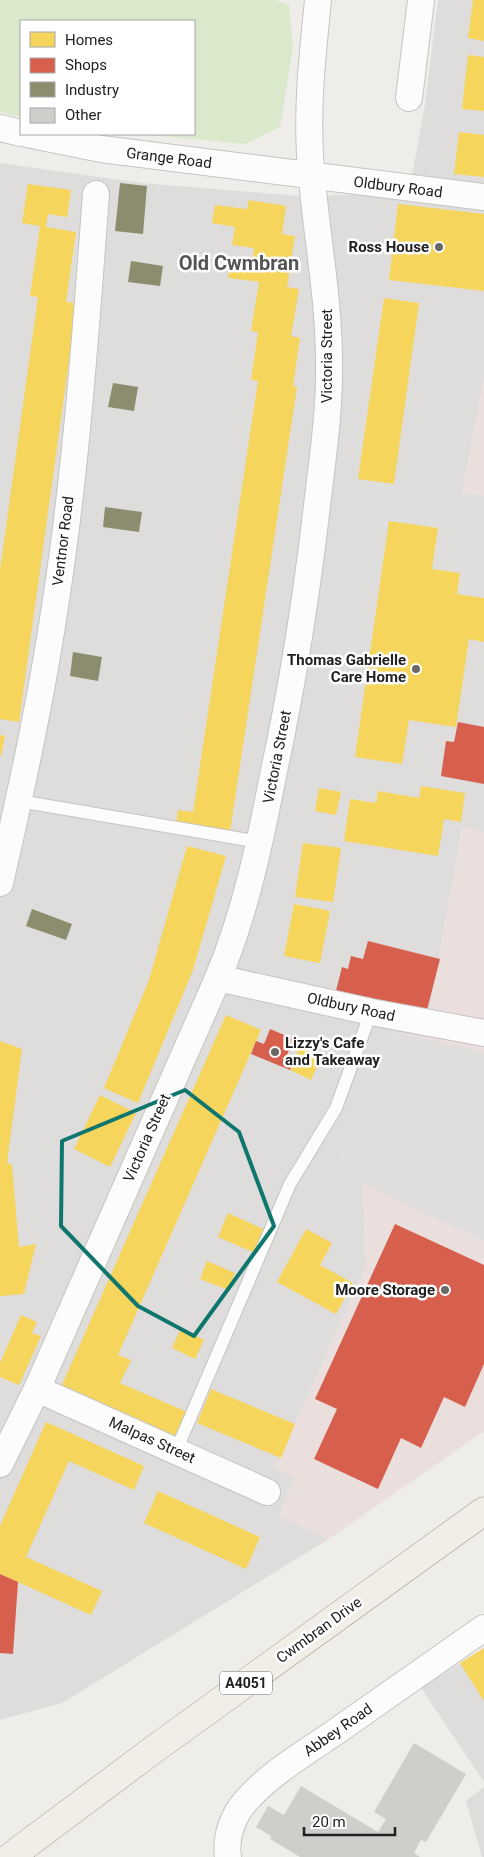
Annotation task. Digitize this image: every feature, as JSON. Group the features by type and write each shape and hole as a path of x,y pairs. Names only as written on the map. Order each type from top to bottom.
{"main road":[{"name":"Cwmbran Drive","path":"10,1857 153,1750 484,1511"}],"street":[{"name":"Victoria Street","path":"0,1464 10,1415 36,1388 218,978 242,914 260,842 279,749 306,592 328,400 329,332 312,176 309,111 318,0"},
{"path":"409,98 421,0"},
{"path":"0,128 20,132"},
{"name":"Grange Road","path":"32,135 101,149 312,176"},
{"name":"Oldbury Road","path":"312,176 484,197"},
{"name":"Ventnor Road","path":"0,883 19,801 43,676 58,583 82,371 96,194"},
{"name":"Oldbury Road","path":"218,978 371,1012 484,1034"},
{"name":"Malpas Street","path":"36,1388 266,1492"},
{"name":"Abbey Road","path":"228,1857 228,1840 234,1819 247,1800 263,1785 297,1759 484,1628"}],"lane":[{"path":"19,801 260,842"},
{"path":"176,1451 290,1184 336,1108 371,1012"}],"highlighted area":[{"path":"185,1090 239,1132 274,1226 194,1336 138,1306 61,1226 62,1141"}],"shaded area":[{"path":"438,0 484,0 484,379 462,493 484,496 484,832 462,828 425,1038 363,1184 366,1267 275,1468 295,1477 279,1516 329,1539 62,1703 0,1720 0,163 141,183 300,196 385,194 408,197 425,105"},
{"path":"484,379 484,496 462,493"},
{"path":"358,479 484,496 484,598 457,594 460,573 432,569 438,528 389,521 362,705 316,694 350,480"},
{"path":"469,639 484,642 484,700 460,696"},
{"path":"462,828 484,832 484,1431 329,1539 279,1516 295,1477 275,1468 366,1267 363,1184 340,1169 350,1115 386,1030 425,1037"},
{"path":"386,1030 484,1052 484,1241 363,1184 340,1169 350,1115"},
{"path":"484,1648 484,1782 421,1688"},
{"path":"484,1787 484,1857 482,1857 466,1801"}],"green space":[{"path":"0,0 275,0 289,5 293,48 280,127 246,144 150,135 195,135 195,20 20,20 20,117 0,112"}],"building: Homes":[{"path":"473,0 484,0 484,41 468,38"},
{"path":"468,55 484,57 484,111 462,109"},
{"path":"459,132 484,135 484,177 454,174"},
{"path":"28,184 71,190 67,217 48,214 46,227 76,232 66,302 77,303 19,722 0,719 0,570 38,297 30,296 40,226 22,223"},
{"path":"249,200 286,206 282,234 295,236 287,287 299,289 291,336 300,338 293,386 297,387 230,832 176,824 178,810 193,812 258,381 251,380 258,332 251,331 259,282 228,278 231,258 252,261 254,248 232,245 235,227 212,223 215,205 247,209"},
{"name":"Ross House","path":"398,204 484,214 484,291 389,280"},
{"path":"384,298 419,303 394,484 358,479"},
{"name":"Thomas Gabrielle Care Home","path":"389,521 438,528 432,569 460,573 457,594 484,598 484,642 469,639 456,727 409,720 402,764 355,757"},
{"path":"0,735 5,736 1,756 0,756"},
{"path":"421,786 465,793 461,822 444,819 438,856 344,841 350,799 376,803 378,791 419,798"},
{"path":"319,788 341,792 336,815 315,811"},
{"path":"303,843 341,848 333,902 295,897"},
{"path":"187,846 226,856 193,970 138,1103 104,1088 149,980"},
{"path":"294,904 330,911 320,963 284,956"},
{"path":"226,1015 261,1030 118,1355 131,1360 120,1383 187,1412 176,1436 62,1385"},
{"path":"0,1041 22,1049 7,1163 12,1165 19,1247 36,1244 24,1294 0,1296"},
{"path":"299,1048 321,1058 311,1080 290,1070"},
{"path":"100,1095 136,1113 110,1167 74,1149"},
{"path":"228,1213 265,1230 255,1253 218,1237"},
{"path":"306,1229 332,1243 320,1265 353,1283 336,1314 277,1282"},
{"path":"207,1261 235,1273 228,1290 200,1279"},
{"path":"21,1315 37,1322 32,1333 41,1336 19,1385 0,1377 0,1363"},
{"path":"181,1328 204,1340 195,1359 172,1348"},
{"path":"211,1389 295,1424 281,1458 197,1423"},
{"path":"46,1422 144,1466 134,1490 69,1461 26,1557 102,1591 91,1615 0,1574 0,1526"},
{"path":"158,1491 260,1537 246,1569 144,1523"},
{"path":"484,1648 484,1701 460,1663"}],"building: Shops":[{"path":"458,722 484,727 484,784 441,776 446,741 454,742"},
{"path":"368,941 440,959 426,1014 336,991 342,967 348,969 351,956 363,959"},
{"path":"270,1029 294,1039 286,1057 294,1060 290,1070 251,1054 256,1041 264,1044"},
{"path":"395,1224 484,1265 484,1364 465,1407 444,1397 421,1448 401,1438 378,1489 314,1459 337,1409 315,1399"},
{"path":"0,1574 18,1582 13,1654 0,1653"}],"building: Industry":[{"path":"120,183 147,186 143,234 115,231"},
{"path":"131,261 163,266 160,286 128,282"},
{"path":"113,383 138,387 134,411 108,407"},
{"path":"105,507 142,512 139,532 103,527"},
{"path":"73,652 102,657 98,681 70,676"},
{"path":"32,909 72,924 66,940 26,926"}],"building: Other":[{"path":"414,1743 466,1774 426,1842 421,1840 414,1853 420,1857 300,1857 270,1839 271,1836 256,1827 268,1806 284,1815 301,1786 378,1832 386,1819 374,1812"}],"place":[{"name":"Ross House","path":"439,247"},
{"name":"Thomas Gabrielle Care Home","path":"416,669"},
{"name":"Lizzy's Cafe and Takeaway","path":"275,1052"},
{"name":"Moore Storage","path":"445,1290"}],"district":[{"name":"Old Cwmbran","path":"239,263"}]}
